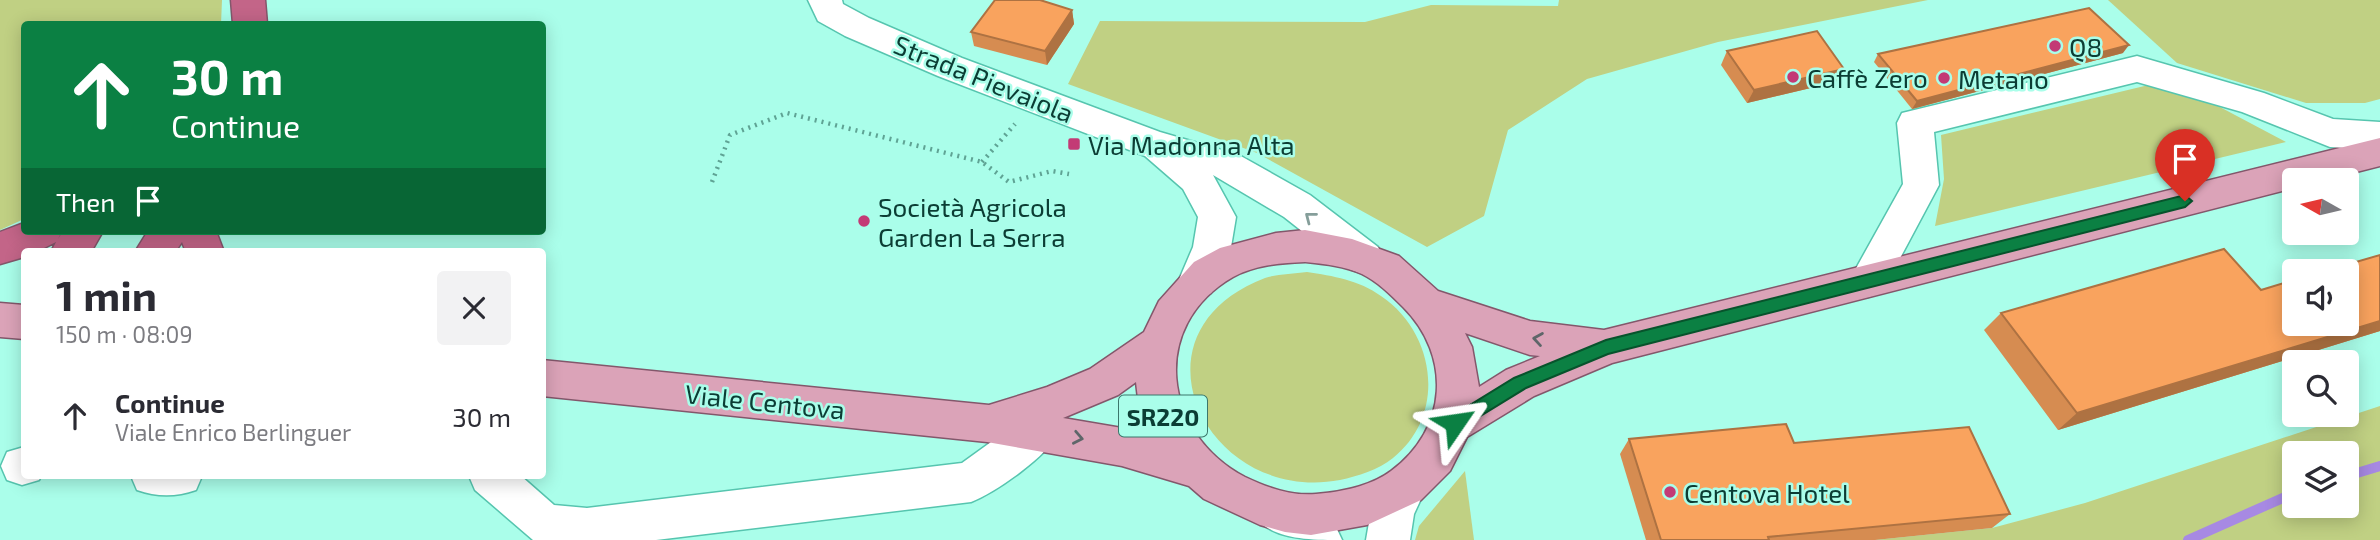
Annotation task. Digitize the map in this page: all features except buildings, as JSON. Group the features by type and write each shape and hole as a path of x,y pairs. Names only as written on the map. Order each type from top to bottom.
{"highway":[{"path":"248,0 250,21"},
{"path":"0,248 35,235"}],"main road":[{"path":"1455,423 1520,383 1606,347 2380,152"},
{"name":"SR220","path":"1305,246 1364,258 1394,273 1428,304 1444,325 1454,349 1460,390 1455,423 1434,460 1405,488 1364,507 1318,514 1271,509 1231,494 1197,469 1170,435 1156,397 1154,365 1157,345 1169,315 1198,282 1238,258 1276,248 1305,246"},
{"path":"1428,304 1530,338 1606,347"},
{"path":"0,320 21,322"},
{"name":"Viale Centova","path":"987,423 1053,403 1104,382 1157,345"},
{"name":"Viale Centova","path":"546,378 987,423 1122,447 1197,469"}],"street":[{"name":"Strada Pievaiola","path":"825,0 830,12 857,27 950,67 1153,144"},
{"path":"1868,281 1921,185 1915,123 2137,69 2252,102 2330,132 2380,136"},
{"name":"SR220","path":"1153,144 1226,164 1297,206 1364,258"},
{"name":"SR220","path":"1153,144 1196,178 1217,218 1212,247 1198,282"},
{"path":"493,479 544,524 587,528 971,482 1038,432"},
{"name":"SR220","path":"1388,540 1393,511 1405,488"},
{"name":"SR220","path":"1271,509 1320,540"}],"path":[{"path":"982,162 1037,100"},
{"path":"712,182 730,135 787,113 982,162 1009,181 1052,171 1069,174"}],"green space":[{"path":"0,0 222,0 221,21 21,21 21,220 0,230"},
{"path":"1559,0 1928,0 1718,42 1587,79 1508,130 1484,216 1427,247 1257,153 1068,84 1100,21 1365,22 1431,5 1558,6"},
{"path":"2108,0 2380,0 2380,99 2365,103 2306,103 2177,63"},
{"path":"2157,83 2184,88 2286,142 1935,226 1944,179 1941,135"},
{"path":"1307,272 1355,282 1381,296 1400,312 1414,331 1423,352 1428,375 1422,420 1410,440 1381,466 1340,480 1293,481 1252,467 1220,442 1199,409 1190,373 1197,336 1221,303 1265,278"},
{"path":"2380,406 2380,540 1875,540 1992,528 2085,503 2316,427 2359,427 2359,413"},
{"path":"1465,471 1474,540 1415,540 1419,526"}],"waterway":[{"path":"2359,472 2380,466"},
{"path":"2188,540 2282,498"}],"place":[{"name":"Q8","path":"2055,46"},
{"name":"Caffè Zero","path":"1793,77"},
{"name":"Metano","path":"1944,78"},
{"name":"Via Madonna Alta","path":"1074,144"},
{"name":"Società Agricola Garden La Serra","path":"864,221"},
{"name":"Centova Hotel","path":"1670,492"}],"route":[{"path":"1455,423 1520,383 1606,347 2185,201"}]}
